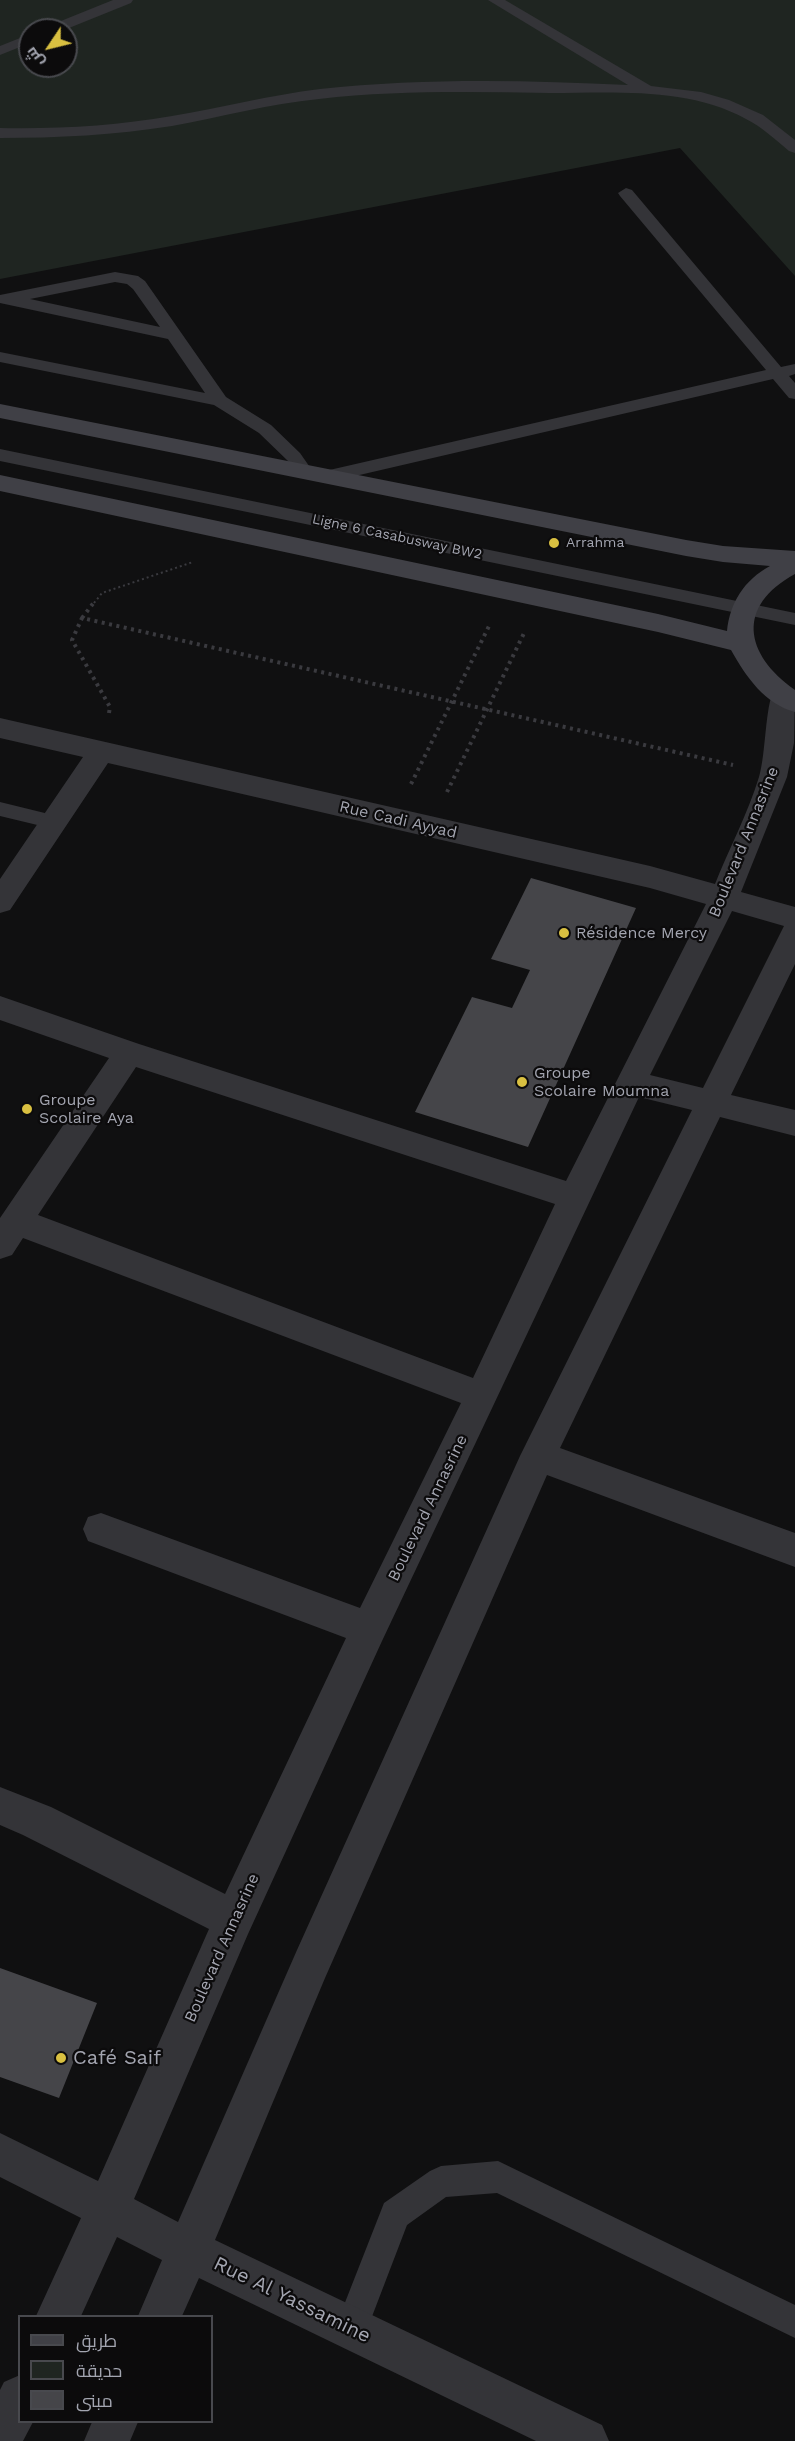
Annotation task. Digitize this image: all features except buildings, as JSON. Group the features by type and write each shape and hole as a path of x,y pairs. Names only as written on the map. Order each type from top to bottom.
{"main road":[{"path":"0,411 686,548 795,561"},
{"path":"0,483 658,623 741,644"},
{"path":"790,700 756,672 741,644 739,626 747,602 764,580 795,561"}],"street":[{"name":"Boulevard Annasrine","path":"58,2315 108,2208 234,1920 369,1629 631,1083 724,898 772,777 790,700"},
{"name":"Rue Cadi Ayyad","path":"0,728 650,877 795,918"},
{"path":"0,902 101,752"},
{"path":"160,2315 311,1964 538,1456 795,933"},
{"path":"0,1008 129,1053 576,1197"},
{"path":"129,1053 8,1233 482,1396"},
{"path":"631,1083 795,1123"},
{"path":"538,1456 795,1550"},
{"path":"100,1529 369,1629"},
{"path":"0,1806 37,1821 234,1920"},
{"name":"Rue Al Yassamine","path":"0,2154 188,2250 586,2441"},
{"path":"0,2440 18,2402"},
{"path":"107,2441 114,2423"}],"lane":[{"path":"78,19 126,0"},
{"path":"495,0 647,90"},
{"path":"0,51 18,43"},
{"path":"0,133 45,134 113,129 318,94 402,87 647,90 709,100 741,110 762,122 795,148"},
{"path":"626,193 791,370 795,394"},
{"path":"2,299 115,277 132,280 139,285 220,400"},
{"path":"2,299 174,335"},
{"path":"0,357 220,400 265,429 315,475 791,370"},
{"name":"Ligne 6 Casabusway BW2","path":"0,441 747,602 795,620"},
{"name":"Ligne 6 Casabusway BW2","path":"0,455 747,602 795,604"},
{"path":"0,809 54,822"},
{"path":"351,2328 395,2214 441,2182 498,2177 795,2322"}],"path":[{"path":"101,752 110,707 72,640 82,618 102,593 195,561 219,530"},
{"path":"393,819 453,703 505,591"},
{"path":"429,827 541,598"},
{"path":"82,618 737,766"}],"green space":[{"path":"0,0 795,0 795,276 680,148 0,279"}],"place":[{"name":"Arrahma","path":"554,543"},
{"name":"Résidence Mercy","path":"564,933"},
{"name":"Groupe Scolaire Moumna","path":"522,1082"},
{"name":"Groupe Scolaire Aya","path":"27,1109"},
{"name":"Café Saif","path":"61,2058"}]}
